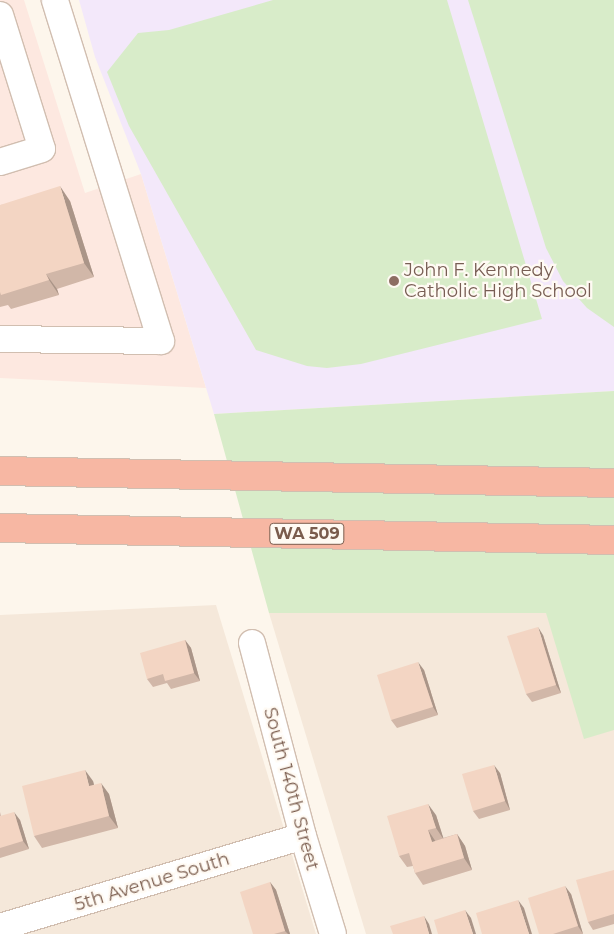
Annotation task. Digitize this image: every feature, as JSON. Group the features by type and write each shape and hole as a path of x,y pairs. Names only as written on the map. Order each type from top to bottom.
{"highway":[{"path":"0,471 614,483"},
{"name":"WA 509","path":"0,528 614,540"}],"street":[{"path":"0,339 161,341 55,0"},
{"path":"0,15 42,149 0,162"},
{"name":"South 140th Street","path":"252,643 303,836 334,934"},
{"name":"5th Avenue South","path":"0,927 303,836"}],"shaded area":[{"path":"0,0 24,0 85,193 141,174 206,388 0,378"},
{"name":"John F. Kennedy Catholic High School","path":"79,0 614,0 614,391 214,414 141,174 95,57"},
{"path":"216,605 316,934 0,934 0,615"},
{"path":"614,612 614,934 366,934 269,613"}],"green space":[{"name":"John F. Kennedy Catholic High School","path":"273,0 447,0 542,319 361,364 327,368 307,366 256,350 129,126 107,72 138,33 169,30"},
{"path":"468,0 614,0 614,327 587,308 563,281 546,248"},
{"path":"614,391 614,730 584,739 546,613 269,613 214,414"}],"building":[{"path":"60,186 84,263 46,274 49,280 1,295 0,205"},
{"path":"538,627 556,685 526,694 507,636"},
{"path":"185,640 194,673 165,681 163,674 147,679 140,653"},
{"path":"418,662 433,707 391,720 377,675"},
{"path":"494,765 505,801 473,811 462,774"},
{"path":"85,770 89,786 101,783 109,816 34,836 22,786"},
{"path":"428,804 436,828 428,830 432,842 457,834 464,858 415,873 409,853 399,856 387,816"},
{"path":"14,812 23,841 0,848 0,816"},
{"path":"614,870 614,914 588,922 576,880"},
{"path":"270,882 285,931 274,934 253,934 240,892"},
{"path":"565,886 578,926 553,934 539,934 528,898"},
{"path":"518,900 529,934 482,934 476,913"},
{"path":"465,910 473,934 438,934 434,920"},
{"path":"424,916 429,934 393,934 390,926"}],"place":[{"name":"John F. Kennedy Catholic High School","path":"394,281"}]}
